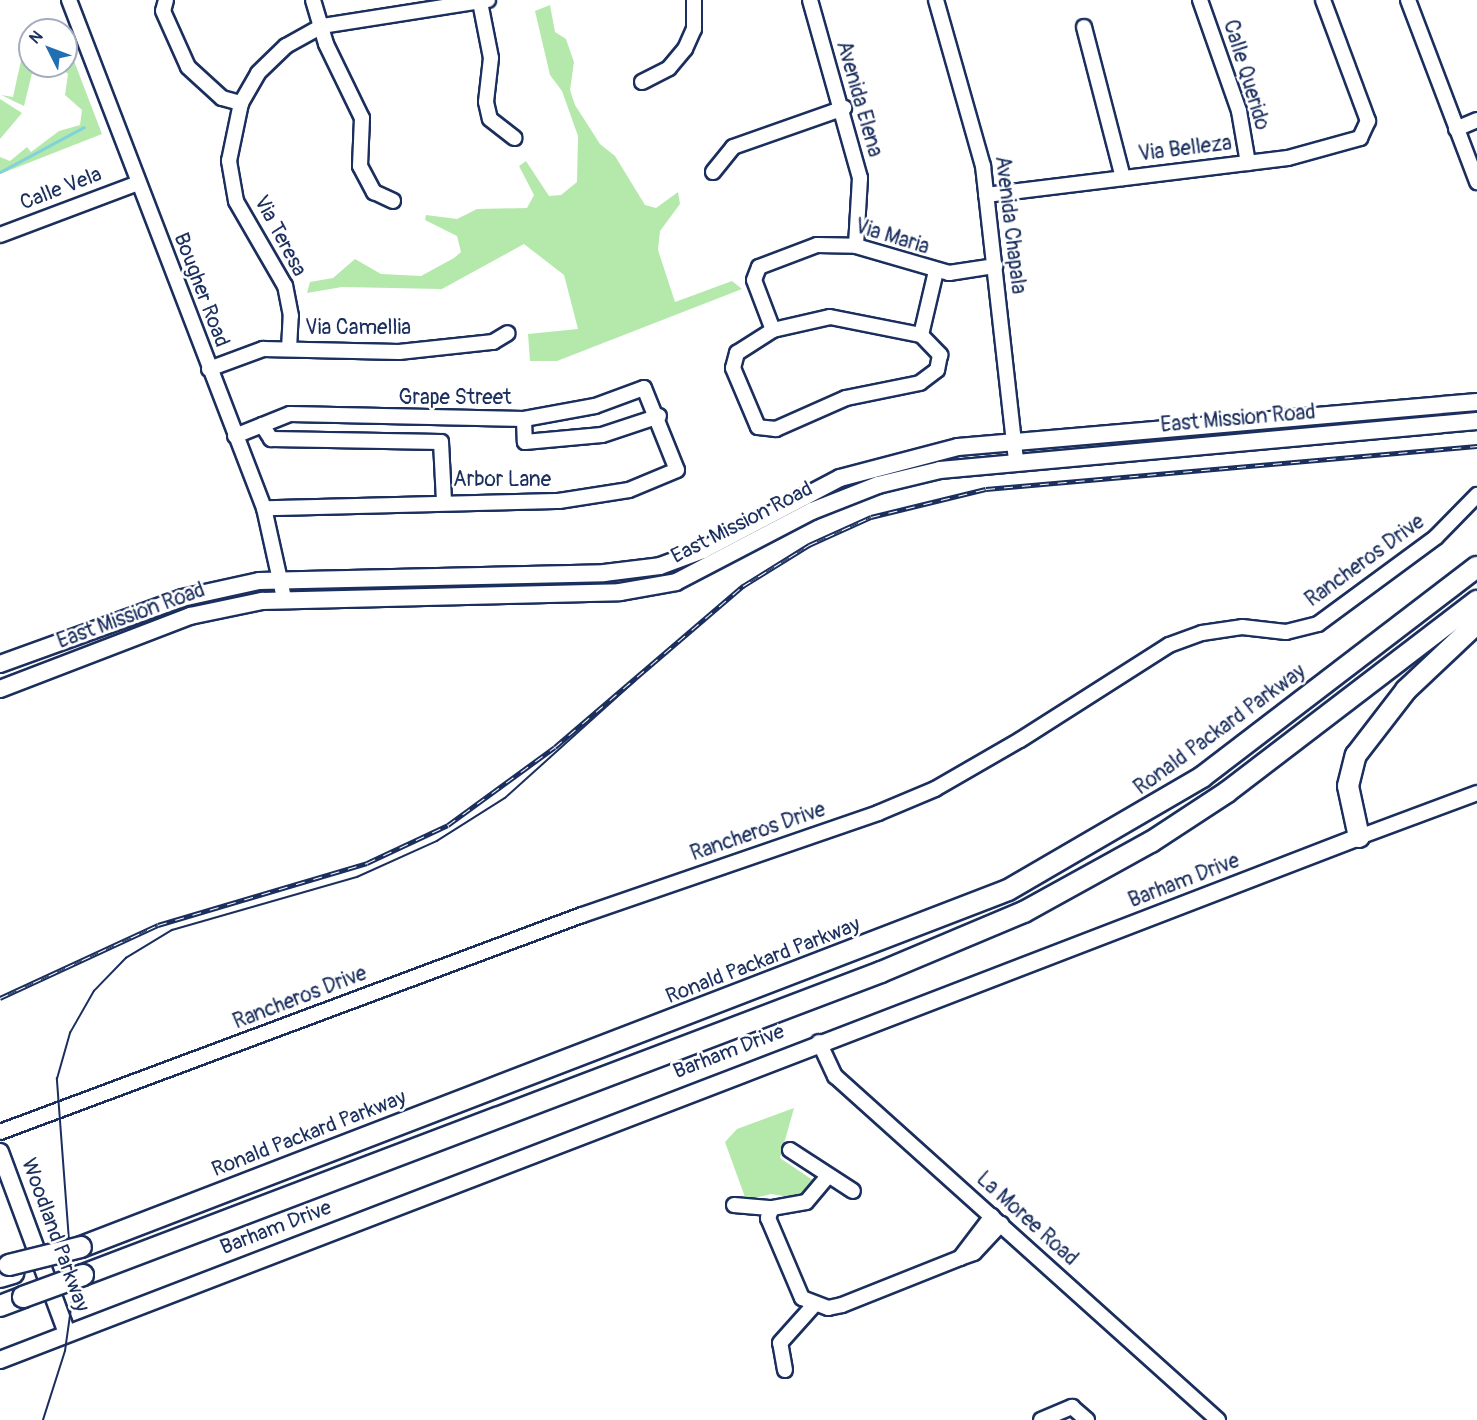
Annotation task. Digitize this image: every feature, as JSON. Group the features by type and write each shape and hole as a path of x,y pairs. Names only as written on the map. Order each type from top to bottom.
{"highway":[{"name":"Ronald Packard Parkway","path":"5,1270 81,1247 1008,890 1202,777 1477,567"},
{"path":"0,1306 881,972 1024,912 1151,842 1227,792 1477,601"},
{"path":"1359,837 1348,786 1356,755 1406,690 1477,624"}],"main road":[{"name":"East Mission Road","path":"0,664 143,612 225,587 280,579 639,570 703,550 840,478 925,453 1014,441 1477,402"},
{"path":"1262,440 1294,426 1298,417"},
{"name":"East Mission Road","path":"5,688 190,616 284,598 648,588 695,575 812,511 878,485 1016,461 1477,422"},
{"path":"5,688 10,677 121,628 143,612"},
{"name":"Barham Drive","path":"0,1360 819,1042 1359,837"},
{"name":"Woodland Parkway","path":"0,1152 67,1333"}],"street":[{"name":"Bougher Road","path":"69,0 264,508 284,598"},
{"path":"166,0 163,11 188,67 222,98 241,103"},
{"path":"313,0 362,118 360,166 374,192 393,201"},
{"path":"642,82 669,68 686,49 694,29 694,0"},
{"name":"Avenida Elena","path":"810,0 844,108 860,178 856,246"},
{"name":"Avenida Chapala","path":"936,0 974,128 987,195 1016,461"},
{"name":"Calle Querido","path":"1200,0 1239,111 1248,163"},
{"name":"Via Belleza","path":"987,195 1248,163 1360,138 1368,121 1323,0"},
{"path":"1408,0 1477,182"},
{"path":"484,1 491,58 486,102 490,119 514,138"},
{"name":"Via Teresa","path":"289,349 291,316 285,286 236,201 229,161 241,103 258,74 286,46 322,26 427,5 484,1"},
{"path":"1084,27 1123,178"},
{"path":"713,172 733,147 844,108"},
{"path":"1456,129 1477,120"},
{"name":"Calle Vela","path":"0,235 138,183"},
{"name":"Via Maria","path":"773,330 754,280 759,267 818,245 856,246 936,271 995,266"},
{"path":"921,336 936,271"},
{"path":"830,317 921,336 940,355 928,380 846,398 784,426 758,427 733,368 741,348 773,330 830,317"},
{"name":"Via Camellia","path":"209,369 263,349 399,352 493,342 508,333"},
{"name":"Grape Street","path":"235,436 290,414 524,419 596,406 644,388 659,416"},
{"path":"524,419 525,442 602,435 659,416"},
{"name":"Arbor Lane","path":"264,508 444,501 559,501 629,490 676,473 659,416"},
{"path":"262,425 271,440 441,442 444,501"},
{"name":"Rancheros Drive","path":"0,1132 564,921 878,813 935,789 1020,740 1169,645 1202,633 1242,627 1286,632 1318,624 1436,537 1477,495"},
{"name":"Barham Drive","path":"1359,837 1477,793"},
{"name":"La Moree Road","path":"819,1042 836,1076 1218,1420"},
{"path":"790,1150 853,1191"},
{"path":"734,1205 772,1208 806,1202 828,1176"},
{"path":"772,1208 768,1226 793,1286 814,1305 842,1305 960,1258 997,1220"},
{"path":"785,1370 780,1343 814,1305"},
{"path":"1041,1420 1072,1407 1087,1420"}],"green space":[{"path":"550,5 555,32 566,39 574,62 570,90 575,105 600,144 615,156 645,205 656,208 678,192 680,204 660,231 658,250 675,302 732,281 742,289 557,361 530,361 528,334 578,329 564,275 524,244 442,289 342,287 307,293 310,282 333,278 355,259 381,274 421,276 454,258 461,252 457,236 425,220 426,215 457,219 477,209 527,208 534,195 519,166 526,161 549,196 561,195 577,182 578,136 562,91 550,75 535,11"},
{"path":"78,71 102,134 0,174 0,157 10,161 27,147 31,152 59,131 80,125 82,110 65,95 67,78 78,78"},
{"path":"18,74 18,78 31,78 24,106 1,95 13,97"},
{"path":"0,99 22,113 0,139"},
{"path":"794,1108 780,1158 814,1181 811,1189 802,1199 771,1194 746,1200 725,1142 737,1129"}],"waterway":[{"path":"0,172 84,127"}],"tram line":[{"path":"43,1420 65,1351 73,1294 57,1079 70,1033 94,991 126,958 172,930 357,877 437,841 505,798 635,681"}],"railway":[{"path":"0,998 158,925 367,863 448,825 555,747 743,586 809,545 871,517 986,489 1477,446"}]}
